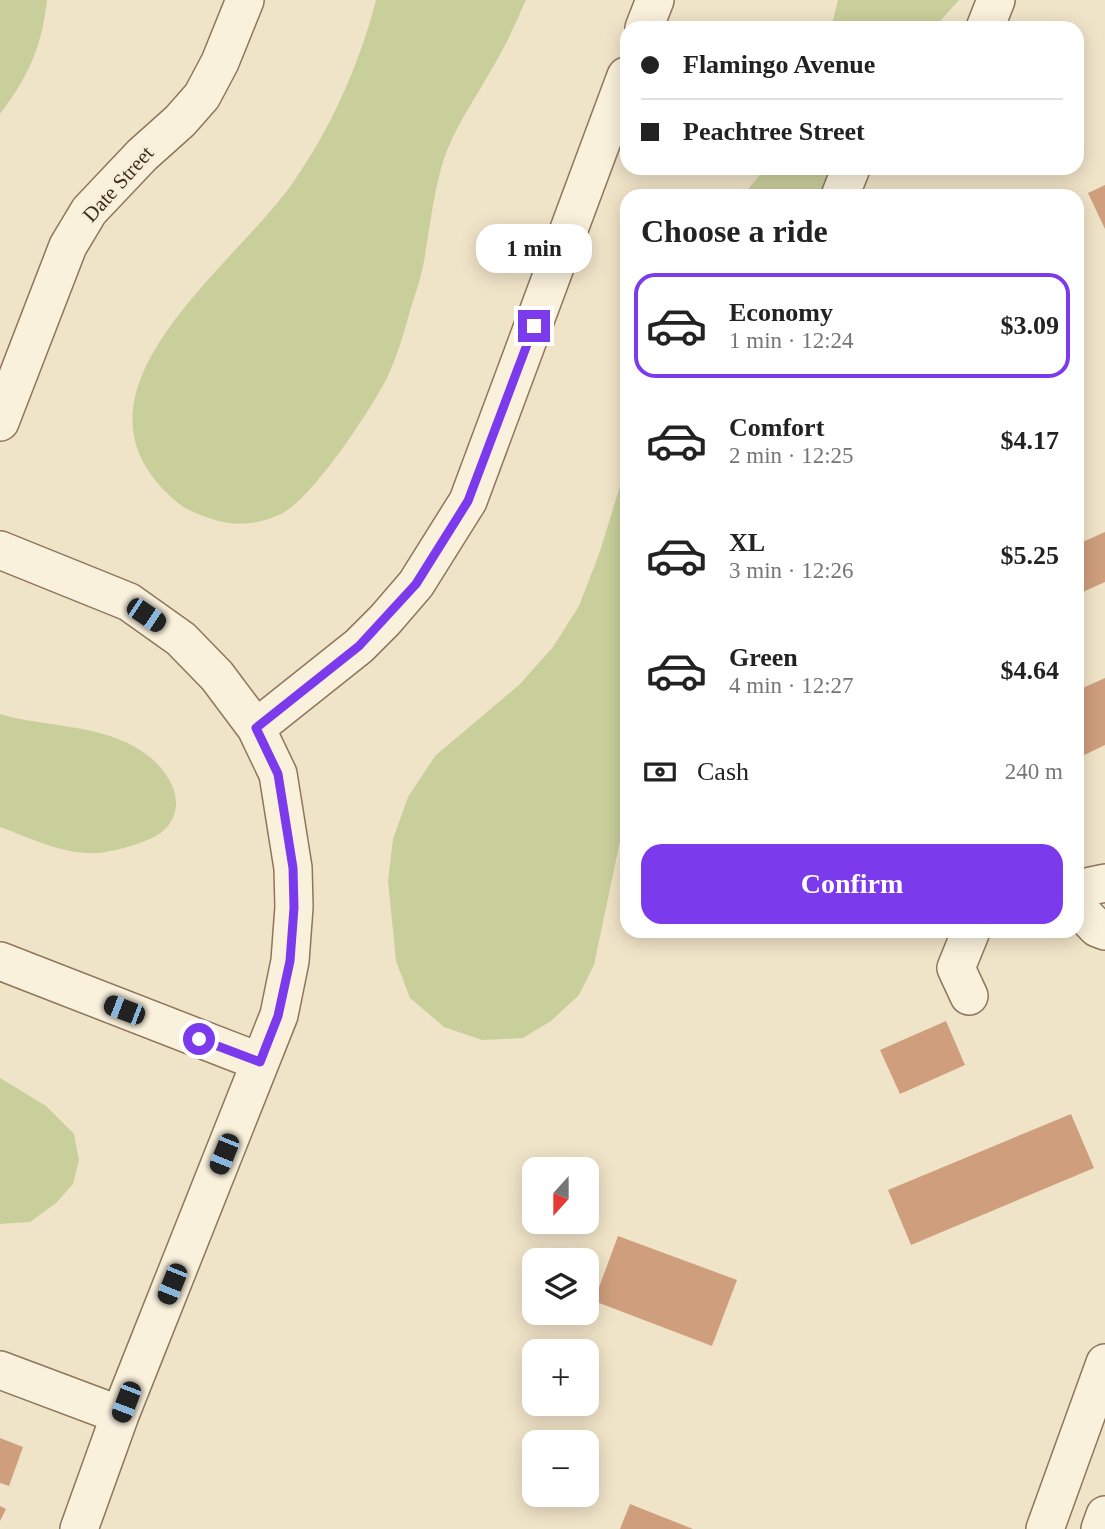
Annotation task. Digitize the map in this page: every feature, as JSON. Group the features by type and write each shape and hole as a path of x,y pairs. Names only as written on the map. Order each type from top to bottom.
{"street":[{"name":"Date Street","path":"0,422 68,246 89,211 202,96 220,62 244,0"},
{"path":"648,21 655,0"},
{"path":"988,21 996,0"},
{"path":"256,728 359,646 385,620 416,584 468,501 620,92"},
{"path":"0,550 129,603 181,639 218,676 256,728 278,774 293,868 294,908 290,961 278,1016 120,1415 79,1529"},
{"path":"1084,887 1105,883"},
{"path":"1084,914 1097,928 1105,931"},
{"path":"968,938 956,968 969,996"},
{"path":"0,961 260,1062"},
{"path":"1045,1529 1105,1363"},
{"path":"0,1370 120,1415"},
{"path":"1100,1529 1105,1515"}],"green space":[{"path":"0,0 47,0 45,17 32,61 0,114"},
{"path":"376,0 526,0 506,44 459,125 443,160 420,280 397,353 379,393 340,452 309,491 294,505 281,514 253,523 235,524 216,520 184,508 143,462 133,419 142,377 165,334 197,293 267,215 308,160 353,71"},
{"path":"838,0 959,0 940,21 833,21"},
{"path":"760,175 834,175 828,189 748,189"},
{"path":"620,486 620,841 594,965 579,995 551,1021 523,1038 482,1040 444,1027 410,998 396,961 388,881 393,839 408,797 435,756 519,685 553,647 579,606"},
{"path":"0,714 92,731 127,743 143,752 161,768 173,788 176,799 171,821 163,831 141,843 97,853 60,849 0,827"},
{"path":"0,1078 46,1106 74,1134 79,1160 73,1184 56,1203 30,1222 0,1224"}],"building":[{"path":"1105,185 1105,229 1088,193"},
{"path":"1105,532 1105,582 1084,591 1084,541"},
{"path":"1105,678 1105,745 1084,755 1084,687"},
{"path":"946,1021 965,1065 900,1094 880,1050"},
{"path":"1071,1114 1094,1168 911,1245 888,1190"},
{"path":"618,1236 737,1280 712,1346 599,1303 599,1287"},
{"path":"0,1438 23,1447 9,1486 0,1483"},
{"path":"630,1504 693,1529 620,1529"},
{"path":"0,1506 6,1509 0,1521"}],"route":[{"path":"199,1039 260,1062 278,1016 290,961 294,908 293,868 278,774 256,728 359,646 416,584 468,501 534,326"}]}
